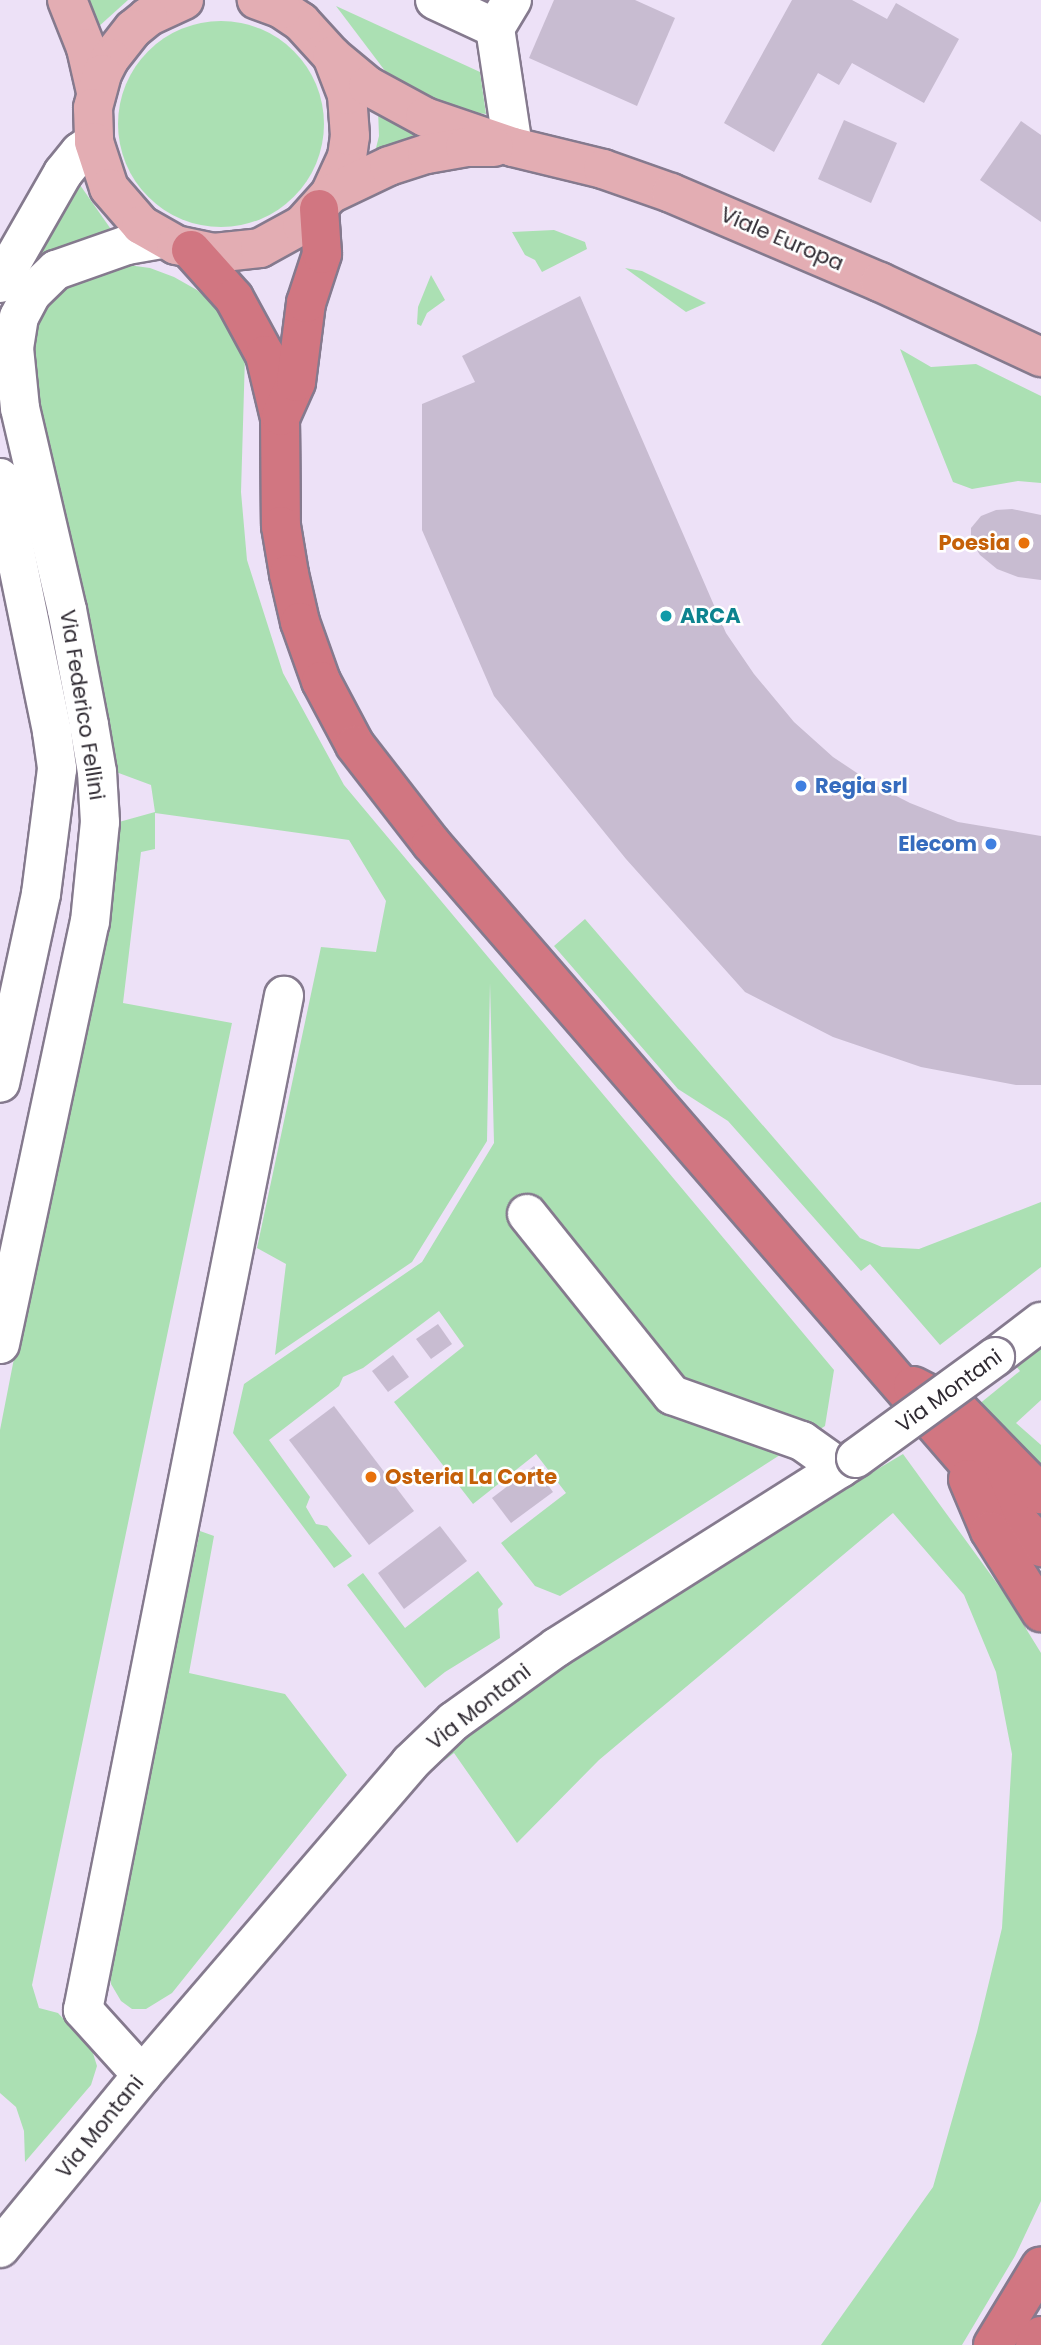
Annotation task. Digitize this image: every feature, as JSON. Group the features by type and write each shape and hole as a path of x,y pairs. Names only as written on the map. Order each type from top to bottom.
{"highway":[{"path":"280,418 296,382 306,303 321,254 324,202"},
{"path":"176,244 234,298 265,355 280,418 281,526 300,622 317,671 355,745 431,844 1041,1547"},
{"path":"893,1376 958,1409 1041,1494"},
{"path":"953,1445 990,1531 1041,1612"},
{"path":"993,2345 1041,2266"},
{"path":"1035,2345 1041,2336"}],"main road":[{"path":"66,0 86,48 96,92"},
{"path":"184,0 163,8 133,29 110,58 96,92 93,142 109,188 132,217 176,244 237,253 260,248 302,225 324,202 343,166 350,136 347,95 332,57 301,22 282,9 257,0"},
{"name":"Viale Europa","path":"332,57 368,86 417,112 513,147 603,169 671,193 880,282 1041,357"},
{"name":"Viale Europa","path":"324,202 390,166 427,154 465,147 513,147"}],"street":[{"path":"435,0 503,14 513,147"},
{"path":"0,283 63,173 93,142"},
{"name":"Via Federico Fellini","path":"0,1344 90,922 100,822 97,772 89,724 67,610 20,408 14,348 19,317 32,294 56,270 127,244 176,244"},
{"name":"Via Federico Fellini","path":"0,478 52,732 57,769 41,894 0,1083"},
{"path":"142,2075 83,2010 284,996"},
{"path":"527,1214 672,1395 802,1441 848,1463"},
{"name":"Via Montani","path":"0,2248 142,2075 410,1763 454,1721 557,1647 848,1463 1041,1322"}],"green space":[{"path":"83,0 128,0 97,28"},
{"path":"336,6 480,72 486,114 447,109 395,84"},
{"path":"221,21 241,22 261,28 294,51 317,84 323,104 323,144 317,164 294,197 261,220 241,226 221,227 201,226 181,220 148,197 125,164 119,144 118,124 119,104 125,84 148,51 181,28 201,22"},
{"path":"378,110 427,136 374,156 379,136"},
{"path":"80,185 115,235 13,300 49,232"},
{"path":"554,230 585,242 587,249 542,272 535,260 525,255 512,232"},
{"path":"128,265 150,268 174,277 197,290 232,321 245,356 241,492 247,560 283,673 344,785 834,1370 825,1426 560,1596 535,1586 501,1543 566,1493 536,1454 473,1504 394,1402 464,1346 439,1311 363,1368 343,1377 339,1386 269,1440 310,1497 306,1507 316,1524 327,1526 352,1556 334,1568 233,1433 244,1384 422,1262 494,1143 490,983 487,1141 412,1262 275,1355 286,1264 257,1248 321,947 376,952 386,901 349,840 155,813 155,849 141,852 123,1003 232,1023 32,1985 39,2008 58,2013 92,2050 97,2066 91,2085 25,2162 24,2131 16,2107 0,2093 0,1430 119,822 155,812 151,785 116,772 31,366 27,326 71,276"},
{"path":"625,268 642,271 706,303 686,312"},
{"path":"431,275 445,300 427,313 421,326 417,324 418,307"},
{"path":"900,349 931,367 976,364 1041,396 1041,483 1018,481 972,489 953,482"},
{"path":"585,919 860,1238 882,1247 919,1249 1041,1202 1041,1267 940,1345 870,1264 861,1271 728,1121 678,1089 554,946"},
{"path":"1041,1343 1041,1400 1016,1423 1041,1445 1041,1470 978,1405 1020,1371 1014,1364"},
{"path":"903,1454 1004,1593 1041,1653 1041,2201 1015,2256 962,2345 821,2345 933,2187 977,2032 1002,1928 1012,1754 996,1672 964,1595 893,1513 599,1760 517,1843 454,1753 409,1788 452,1740 664,1596"},
{"path":"200,1531 214,1536 189,1673 285,1694 347,1775 172,1993 146,2009 132,2009 121,2001 111,1984 110,1963"},
{"path":"478,1571 503,1604 498,1609 500,1638 445,1672 425,1688 347,1585 363,1573 405,1628"}],"building":[{"path":"554,0 635,0 675,18 637,106 529,58"},
{"path":"792,0 852,0 887,19 896,3 959,39 924,103 852,63 839,85 818,73 774,152 724,123"},
{"path":"844,120 897,143 871,203 818,179"},
{"path":"1021,121 1041,135 1041,222 980,180"},
{"path":"580,296 726,633 754,674 794,722 833,757 875,785 910,803 958,822 1041,836 1041,1085 1016,1085 921,1067 833,1037 745,992 626,859 494,696 422,530 422,404 475,382 462,356"},
{"path":"1012,509 1041,515 1041,580 1018,577 997,569 980,555 971,541 971,528 981,516 996,510"},
{"path":"438,1324 452,1344 431,1359 416,1339"},
{"path":"393,1355 409,1377 388,1392 372,1371"},
{"path":"334,1406 414,1511 369,1545 289,1440"},
{"path":"534,1466 553,1492 511,1523 492,1498"},
{"path":"440,1526 467,1561 404,1609 378,1573"}],"place":[{"name":"Poesia","path":"1024,543"},
{"name":"ARCA","path":"666,616"},
{"name":"Regia srl","path":"801,786"},
{"name":"Elecom","path":"991,844"},
{"name":"Osteria La Corte","path":"371,1477"}]}
